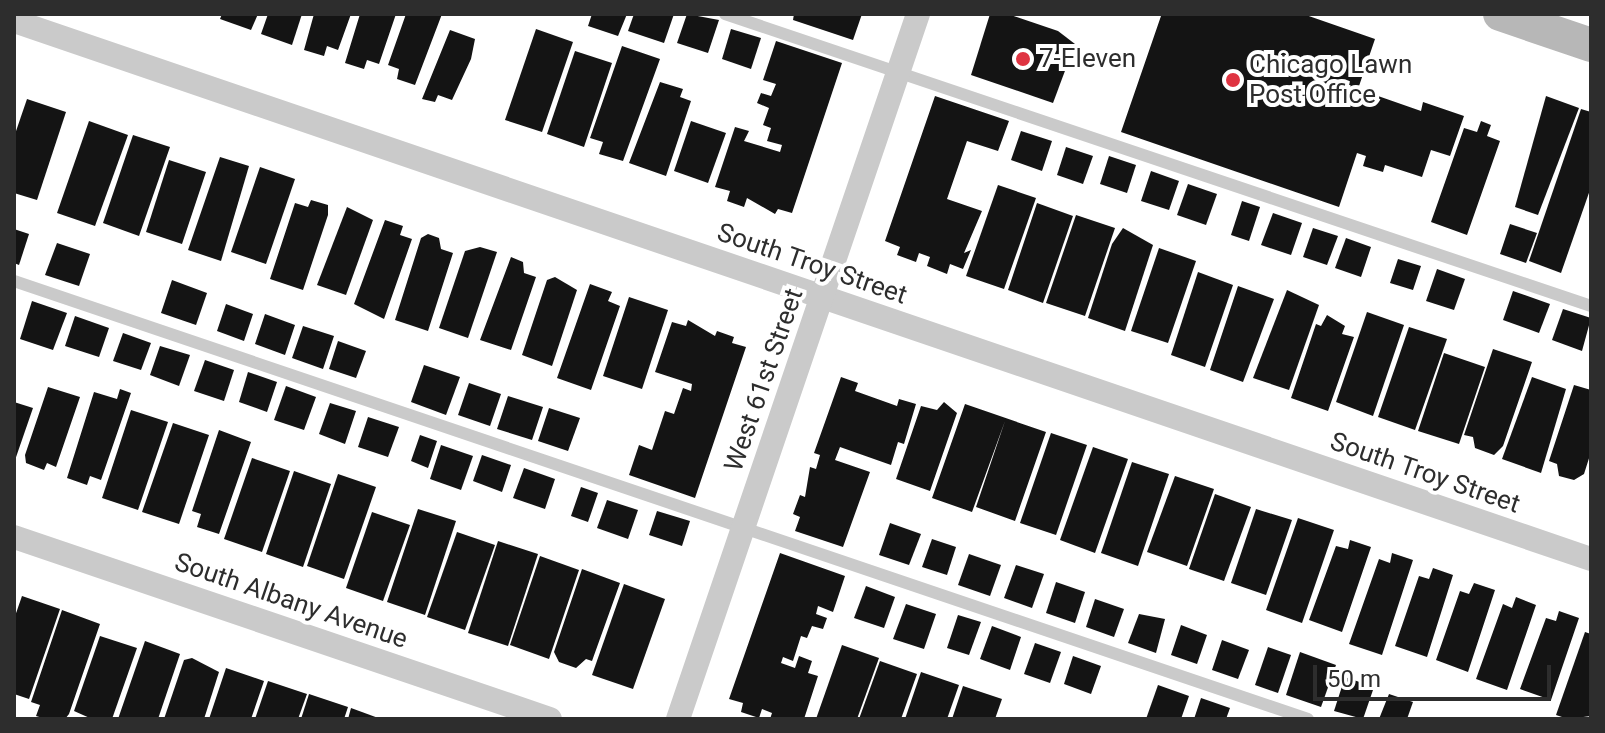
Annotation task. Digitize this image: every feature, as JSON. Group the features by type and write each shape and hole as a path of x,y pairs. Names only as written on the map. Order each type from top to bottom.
{"main road":[{"path":"1500,14 1591,45"}],"street":[{"name":"West 61st Street","path":"678,719 918,14"},
{"name":"South Troy Street","path":"14,21 1591,559"},
{"name":"South Albany Avenue","path":"14,537 550,719"}],"lane":[{"path":"725,14 1591,306"},
{"path":"14,281 1308,719"}],"building":[{"path":"222,14 258,14 251,30 220,19"},
{"path":"268,14 302,14 292,45 261,34"},
{"path":"314,14 351,14 338,50 327,46 324,56 304,50"},
{"path":"360,14 396,14 379,64 367,60 364,69 345,63"},
{"path":"406,14 442,14 415,85 397,79 399,69 388,65"},
{"path":"592,14 627,14 618,36 588,26"},
{"path":"634,14 674,14 664,43 628,31"},
{"path":"687,14 719,20 708,53 677,43"},
{"path":"794,14 862,14 853,40 793,20"},
{"name":"7-Eleven","path":"990,14 1008,14 1058,31 1075,44 1053,103 971,75"},
{"name":"Chicago Lawn Post Office","path":"1303,14 1375,39 1358,89 1421,111 1423,102 1464,116 1450,156 1431,150 1422,177 1385,165 1383,172 1363,166 1366,156 1357,153 1339,207 1121,132 1161,16"},
{"path":"536,29 573,42 542,132 505,120"},
{"path":"731,29 761,38 751,69 722,59"},
{"path":"450,30 475,39 471,59 452,100 438,95 435,102 422,99"},
{"path":"776,41 842,63 792,213 778,209 775,214 747,198 744,207 727,201 730,191 715,187 735,127 749,131 744,141 780,152 782,145 767,141 771,128 763,125 769,108 757,103 761,93 771,96 776,84 763,80"},
{"path":"622,46 660,59 623,161 599,154 603,142 590,138"},
{"path":"575,51 612,63 584,147 547,134"},
{"path":"660,82 683,89 680,97 691,101 666,176 629,163"},
{"path":"935,96 1009,121 998,151 967,141 947,199 982,211 964,253 971,250 963,269 950,264 947,274 927,266 930,257 919,253 916,262 897,255 900,247 885,241"},
{"path":"1546,96 1579,108 1538,215 1515,207"},
{"path":"27,99 66,112 37,200 14,193 14,137"},
{"path":"1581,109 1591,112 1591,187 1561,273 1529,261"},
{"path":"89,121 128,135 95,226 57,213"},
{"path":"691,121 726,133 708,183 674,171"},
{"path":"1481,121 1491,125 1487,136 1500,141 1467,235 1431,222 1464,128 1477,132"},
{"path":"1021,131 1052,141 1042,171 1011,160"},
{"path":"133,135 170,147 139,236 103,223"},
{"path":"1066,147 1093,156 1083,184 1057,175"},
{"path":"1109,156 1136,165 1127,193 1100,184"},
{"path":"220,157 249,166 221,261 188,250"},
{"path":"169,160 206,172 182,244 146,232"},
{"path":"260,167 295,179 266,264 231,252"},
{"path":"1151,171 1179,181 1169,210 1141,201"},
{"path":"1188,184 1217,194 1206,225 1177,215"},
{"path":"998,185 1036,198 1004,289 966,276"},
{"path":"311,200 328,205 328,215 303,290 270,279 295,203 308,207"},
{"path":"1242,201 1260,207 1249,241 1231,235"},
{"path":"1037,203 1073,216 1043,303 1008,290"},
{"path":"347,207 373,220 346,295 317,285"},
{"path":"1273,213 1302,223 1291,255 1261,245"},
{"path":"1076,215 1115,228 1085,316 1046,303"},
{"path":"385,220 403,226 400,235 412,239 384,319 354,304"},
{"path":"1510,224 1537,233 1526,263 1500,254"},
{"path":"1123,228 1153,245 1125,331 1088,318 1112,244"},
{"path":"1313,228 1338,236 1327,265 1303,257"},
{"path":"14,229 29,234 19,265 14,263"},
{"path":"428,234 439,238 441,249 453,253 428,331 395,320 421,238"},
{"path":"1346,238 1371,247 1361,277 1335,268"},
{"path":"57,243 90,254 79,286 45,275"},
{"path":"480,247 497,252 468,338 439,328 465,251"},
{"path":"1159,248 1196,261 1168,343 1131,331"},
{"path":"511,257 523,262 524,273 536,277 511,350 480,340"},
{"path":"1398,259 1421,266 1413,290 1390,283"},
{"path":"1437,269 1465,279 1454,310 1426,301"},
{"path":"1198,272 1233,285 1205,367 1171,355"},
{"path":"555,277 577,290 552,366 522,355 547,280"},
{"path":"172,280 207,293 196,325 161,313"},
{"path":"590,284 612,292 608,301 620,306 591,390 557,378"},
{"path":"1238,286 1274,299 1243,382 1210,370"},
{"path":"1287,290 1319,305 1289,390 1253,378"},
{"path":"1513,291 1550,304 1539,333 1503,320"},
{"path":"629,297 668,310 642,389 603,376"},
{"path":"32,301 67,313 53,350 20,339"},
{"path":"226,304 253,314 244,341 217,331"},
{"path":"1563,309 1591,318 1582,351 1552,340"},
{"path":"1367,312 1404,325 1373,416 1336,402"},
{"path":"265,314 295,325 285,355 255,344"},
{"path":"1327,315 1345,326 1342,334 1354,337 1328,411 1291,398 1316,324 1321,326"},
{"path":"75,316 109,328 99,357 65,346"},
{"path":"688,320 715,336 717,331 734,337 732,343 746,347 695,498 629,475 639,445 652,450 665,411 674,414 683,388 691,391 692,384 655,372 672,322 686,326"},
{"path":"303,326 334,336 323,369 292,358"},
{"path":"1409,327 1447,339 1415,430 1378,417"},
{"path":"123,333 151,343 141,370 113,361"},
{"path":"338,341 366,351 356,378 329,369"},
{"path":"160,346 190,355 179,386 150,375"},
{"path":"1493,349 1532,362 1503,446 1494,455 1475,448 1473,437 1464,435"},
{"path":"1444,353 1485,367 1459,444 1418,431"},
{"path":"205,360 234,370 224,401 194,391"},
{"path":"424,365 460,377 446,415 411,402"},
{"path":"248,372 277,382 267,412 239,402"},
{"path":"841,377 858,383 855,391 897,406 899,399 916,404 904,444 898,442 891,465 840,447 835,460 870,472 843,547 795,531 800,517 793,514 800,495 805,497 810,467 816,469 820,455 814,453"},
{"path":"1532,377 1566,389 1541,473 1502,459"},
{"path":"469,383 501,394 490,426 458,415"},
{"path":"1574,385 1591,390 1591,452 1584,474 1574,480 1559,476 1557,464 1549,461"},
{"path":"286,386 316,397 304,430 274,420"},
{"path":"48,387 80,397 56,467 47,463 44,470 26,463 25,455"},
{"path":"120,389 131,393 101,480 90,476 87,485 67,478 94,392 117,399"},
{"path":"508,396 543,407 532,440 497,429"},
{"path":"14,402 33,408 14,463"},
{"path":"944,402 957,413 930,491 896,479 921,406 937,410"},
{"path":"330,403 356,411 345,444 319,434"},
{"path":"965,404 1046,432 1015,521 976,507 1005,421 972,512 932,498"},
{"path":"549,408 580,418 568,451 538,441"},
{"path":"131,410 168,422 138,510 102,498"},
{"path":"368,417 399,427 388,457 358,447"},
{"path":"173,423 209,435 179,524 142,512"},
{"path":"219,430 251,442 219,534 197,527 201,514 192,511"},
{"path":"1051,433 1087,445 1056,535 1020,523"},
{"path":"420,435 437,441 428,468 411,461"},
{"path":"441,445 473,456 461,490 430,479"},
{"path":"1093,447 1128,459 1095,553 1060,540"},
{"path":"482,455 511,465 502,492 473,481"},
{"path":"252,458 290,471 262,552 224,539"},
{"path":"1132,462 1169,474 1138,566 1101,553"},
{"path":"524,468 555,479 545,509 513,498"},
{"path":"294,471 331,484 303,567 266,554"},
{"path":"338,474 376,487 344,579 307,566"},
{"path":"1175,476 1214,489 1187,566 1147,552"},
{"path":"581,487 598,493 588,522 571,516"},
{"path":"1215,494 1251,507 1224,581 1189,569"},
{"path":"607,500 638,510 628,539 597,528"},
{"path":"418,509 456,521 425,615 387,602"},
{"path":"1256,509 1292,520 1266,595 1231,583"},
{"path":"657,511 690,521 682,546 649,535"},
{"path":"372,512 410,525 383,601 346,588"},
{"path":"1298,518 1334,530 1302,623 1266,610"},
{"path":"890,523 921,534 909,565 879,555"},
{"path":"457,532 495,545 465,630 427,617"},
{"path":"932,539 956,547 947,575 922,567"},
{"path":"1350,540 1371,547 1342,632 1309,620 1336,546 1348,549"},
{"path":"498,541 538,554 508,646 468,633"},
{"path":"780,553 845,576 833,612 818,606 816,614 827,618 823,629 812,626 807,638 801,636 793,661 783,657 781,663 795,668 799,656 812,661 808,673 818,676 804,719 770,719 772,713 762,709 759,718 741,712 743,703 729,699"},
{"path":"1392,553 1413,560 1382,655 1349,644 1379,559 1390,563"},
{"path":"969,554 1001,565 990,596 958,585"},
{"path":"540,556 579,570 549,659 510,645"},
{"path":"1016,565 1044,574 1032,608 1004,598"},
{"path":"1433,568 1453,575 1427,657 1395,646 1419,576 1429,579"},
{"path":"582,569 620,583 592,661 586,659 576,668 559,662 554,652"},
{"path":"1056,582 1085,592 1075,623 1046,613"},
{"path":"1474,583 1495,590 1468,672 1436,660 1460,591 1469,594"},
{"path":"624,584 665,599 633,689 592,675"},
{"path":"866,586 895,597 884,628 854,618"},
{"path":"22,596 60,609 29,699 14,694 14,619"},
{"path":"1516,597 1536,605 1507,690 1476,679 1503,604 1512,608"},
{"path":"1095,599 1124,609 1114,637 1086,627"},
{"path":"906,604 936,614 924,649 893,639"},
{"path":"62,610 100,624 69,714 65,719 46,719 36,716 40,705 31,702"},
{"path":"1559,611 1579,618 1551,700 1520,689 1546,618 1556,621"},
{"path":"1139,614 1165,619 1156,653 1128,643"},
{"path":"958,615 981,622 969,655 947,648"},
{"path":"1181,625 1207,635 1197,664 1171,655"},
{"path":"992,626 1021,637 1010,670 980,659"},
{"path":"1585,632 1591,634 1591,716 1568,719 1556,715"},
{"path":"100,636 137,648 112,719 92,719 74,711"},
{"path":"1222,640 1249,650 1238,679 1212,670"},
{"path":"145,641 180,654 158,719 118,719"},
{"path":"1035,643 1061,652 1050,683 1024,674"},
{"path":"842,645 879,658 857,719 816,719"},
{"path":"1268,647 1291,655 1278,693 1255,685"},
{"path":"1300,652 1336,665 1321,707 1286,695"},
{"path":"1073,656 1101,666 1091,694 1064,684"},
{"path":"192,658 219,672 204,719 164,719 184,660"},
{"path":"880,661 917,674 901,719 859,719"},
{"path":"226,668 264,681 251,719 209,719"},
{"path":"921,672 959,685 947,719 905,719"},
{"path":"1345,677 1374,687 1363,719 1334,711"},
{"path":"268,681 307,694 298,719 255,719"},
{"path":"1158,685 1189,696 1181,719 1146,719"},
{"path":"963,686 1002,699 995,719 952,719"},
{"path":"309,694 348,707 344,719 301,719"},
{"path":"1389,694 1413,702 1407,719 1379,719"},
{"path":"1201,698 1230,708 1226,719 1194,719"},
{"path":"351,708 381,719 348,719"}],"place":[{"name":"7-Eleven","path":"1023,59"},
{"name":"Chicago Lawn Post Office","path":"1233,80"}]}
